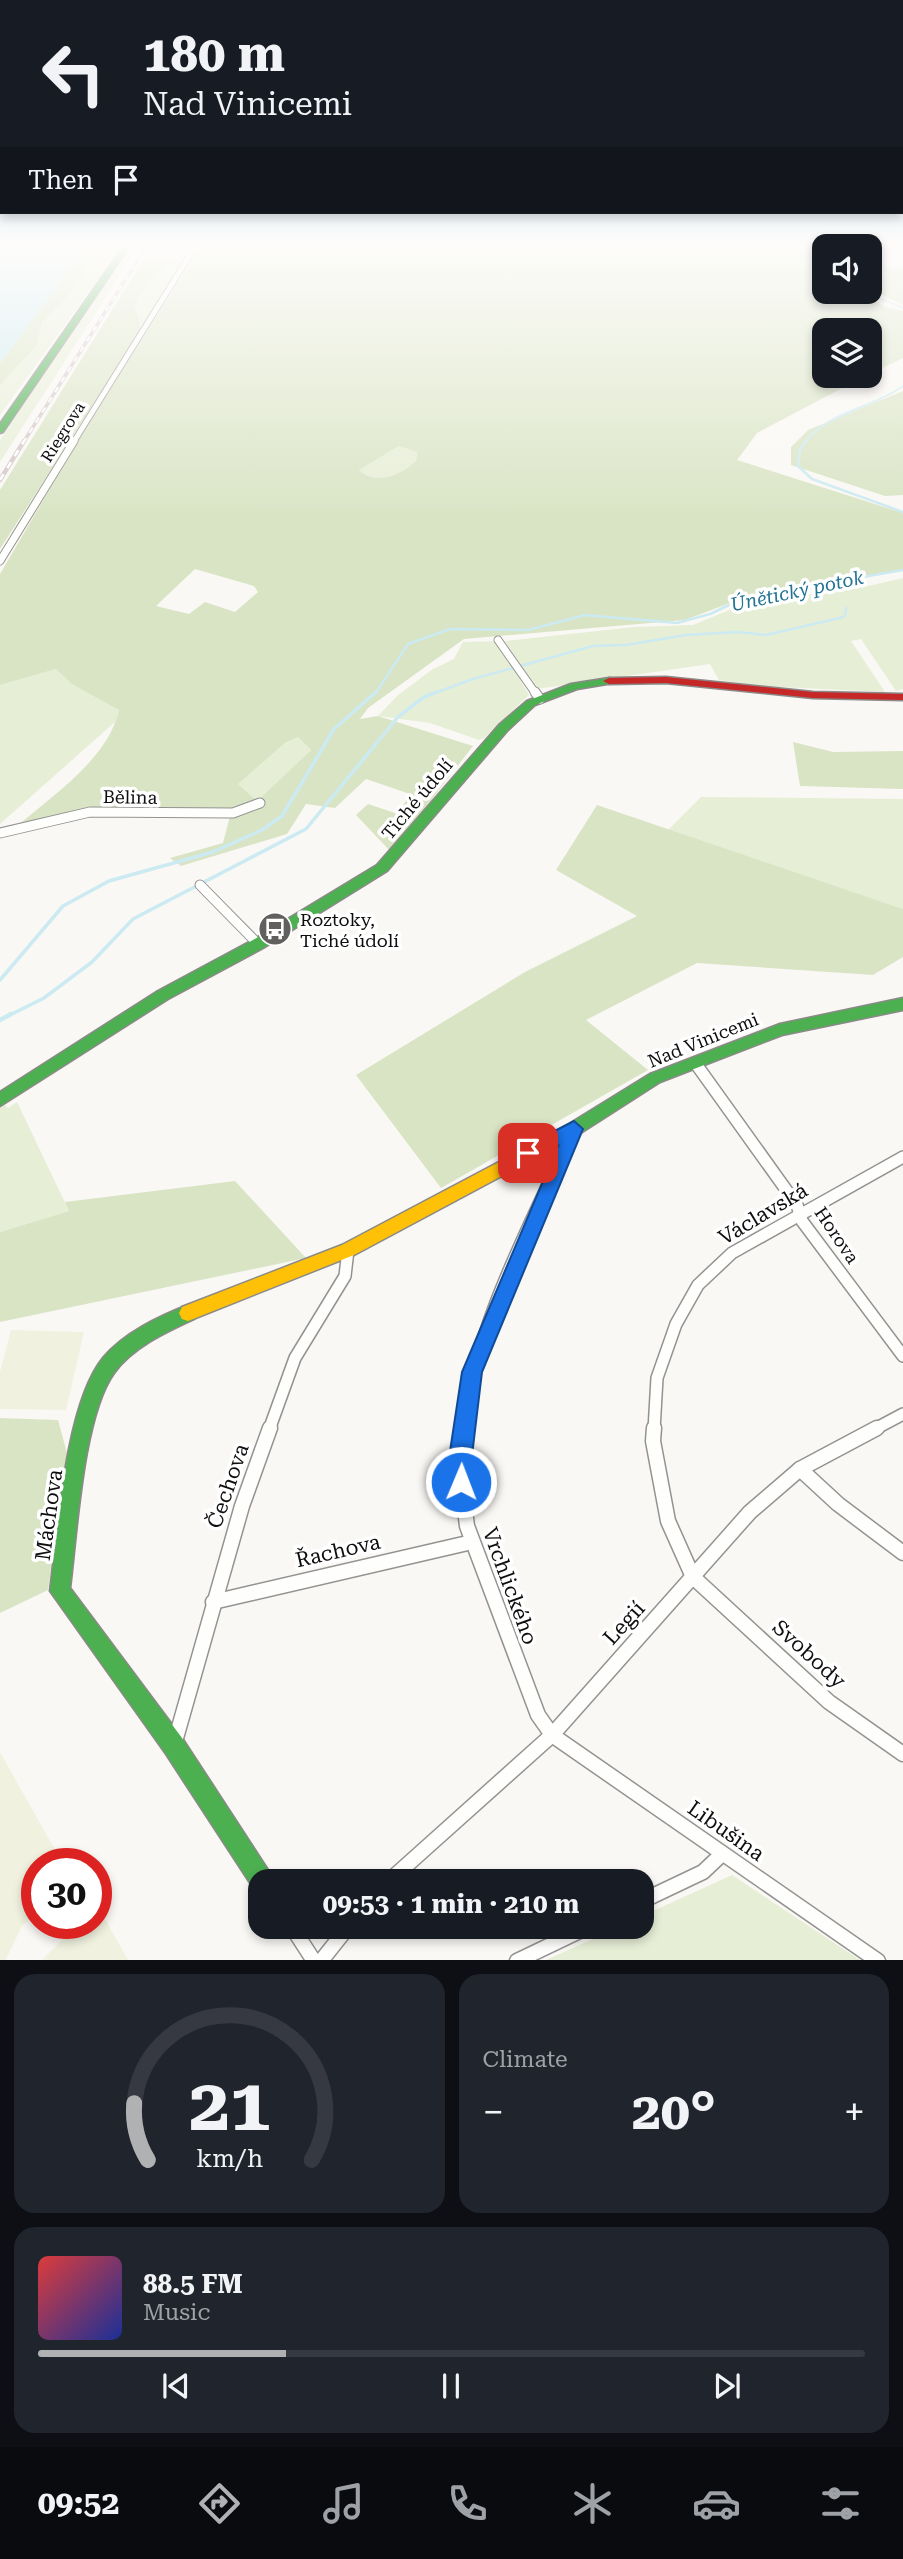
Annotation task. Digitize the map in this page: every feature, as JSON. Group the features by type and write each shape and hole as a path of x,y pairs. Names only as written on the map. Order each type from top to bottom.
{"street":[{"path":"0,430 63,338"},
{"name":"Riegrova","path":"0,561 138,338"},
{"path":"498,640 540,699"},
{"name":"Tiché údolí","path":"0,1100 163,995 258,944 382,868 503,728 540,699 592,684 652,679 832,697 903,697"},
{"name":"Bělina","path":"0,833 90,812 233,813 260,803"},
{"path":"200,885 258,944"},
{"name":"Nad Vinicemi","path":"348,1250 574,1129 655,1078 780,1030 903,1003"},
{"name":"Horova","path":"696,1064 800,1213 802,1220 903,1356"},
{"name":"Vrchlického","path":"552,1735 538,1715 472,1542 461,1505 460,1458 472,1372 574,1129"},
{"name":"Václavská","path":"693,1577 668,1521 653,1441 657,1378 676,1324 698,1285 732,1253 903,1157"},
{"name":"Čechova","path":"174,1746 213,1602 295,1357 345,1276 348,1250"},
{"name":"Máchova","path":"254,1869 174,1746 60,1591 86,1412 106,1368 136,1338 186,1314 348,1250"},
{"name":"Legií","path":"402,1869 552,1735 750,1512 800,1469 903,1414"},
{"path":"800,1469 838,1504 903,1553"},
{"name":"Řachova","path":"213,1602 472,1542"},
{"name":"Svobody","path":"693,1577 829,1702 903,1754"},
{"name":"Libušina","path":"552,1735 877,1960"},
{"path":"654,1895 703,1872 722,1854"},
{"path":"300,1939 313,1960"},
{"path":"322,1960 338,1939"},
{"path":"519,1960 563,1939"}],"green space":[{"path":"18,338 38,338 37,345 0,385 0,363"},
{"path":"38,338 55,338 0,415 0,385 37,345"},
{"path":"68,338 79,338 0,462 0,440"},
{"path":"94,338 136,338 0,549 0,490"},
{"path":"142,338 812,338 812,388 842,388 757,433 737,460 903,513 903,570 743,598 685,620 464,639 368,708 360,719 378,716 473,746 391,852 356,815 368,804 398,814 410,794 366,779 335,808 306,804 287,834 181,866 170,858 223,843 230,816 219,808 49,820 14,829 91,761 113,728 119,710 72,684 56,669 0,685 0,574 89,422","holes":["399,446 417,452 416,461 403,471 388,477 373,477 359,470","195,569 254,586 258,592 235,612 205,602 189,614 156,606","298,737 311,750 257,801 238,784 285,743"]},
{"path":"882,338 903,338 903,358 882,368"},
{"path":"903,391 903,495 885,496 791,465 791,447 808,430"},
{"path":"399,446 417,451 416,461 403,471 381,478 366,475 359,470"},
{"path":"903,578 903,689 896,691 861,639 851,641 885,692 757,686 719,680 710,664 537,689 505,641 634,627 693,625 746,603 864,587"},
{"path":"498,641 529,695 484,738 479,740 430,723 378,716 398,695 433,669 454,659 463,642"},
{"path":"56,669 119,710 116,721 0,824 0,685"},
{"path":"298,737 311,750 257,801 237,784 285,743"},
{"path":"793,742 833,752 903,751 903,789 800,786"},
{"path":"701,797 903,799 903,909 668,830"},
{"path":"597,805 903,909 903,957 873,975 697,963 586,1020 648,1070 441,1188 356,1075 525,972 637,916 556,870"},
{"path":"17,1102 69,1211 0,1232 0,1108 5,1105 8,1108"},
{"path":"235,1181 306,1258 0,1322 0,1232 69,1211 65,1202"},
{"path":"11,1330 84,1332 66,1410 0,1409 0,1372"},
{"path":"0,1418 58,1420 67,1453 48,1590 0,1613"},
{"path":"0,1752 54,1848 21,1848 21,1928 5,1960 0,1960"},
{"path":"732,1875 860,1960 546,1960 593,1939 654,1939 654,1911"},
{"path":"112,1932 128,1960 42,1960 63,1939 112,1939"}],"water":[{"path":"0,338 18,338 0,363"}],"waterway":[{"name":"Únětický potok","path":"804,443 814,432 838,417 903,386"},
{"name":"Únětický potok","path":"806,441 800,449 798,466 812,479 903,512"},
{"name":"Únětický potok","path":"375,694 408,644 450,629 528,630 585,615 677,623 710,614 744,598 903,570"},
{"path":"432,694 473,679 593,646 626,645 686,635 738,632 766,635 840,618 845,616 846,608"},
{"name":"Únětický potok","path":"0,980 63,906 109,881 213,852 262,830 282,816 334,729 376,692"},
{"path":"8,1016 44,998 92,962 133,919 306,829 398,717 424,697 437,692"},
{"path":"0,1020 11,1014"}],"railway":[{"path":"23,443 89,338"},
{"path":"0,480 24,441"}],"traffic: fast":[{"path":"0,430 63,338"},
{"path":"0,1100 163,995 258,944 382,868 503,728 531,703 575,686 609,681"},
{"path":"516,1160 574,1129 655,1078 780,1030 903,1004"},
{"path":"188,1313 135,1341 108,1366 97,1384 88,1409 75,1472 60,1591 174,1746 254,1869"}],"traffic: slow":[{"path":"188,1313 348,1250 516,1160"}],"traffic: jam":[{"path":"609,681 666,680 813,695 903,697"}],"place":[{"name":"Roztoky, Tiché údolí","path":"275,929"}],"route":[{"path":"461,1482 460,1458 472,1372 499,1302 574,1129 528,1153"}]}
